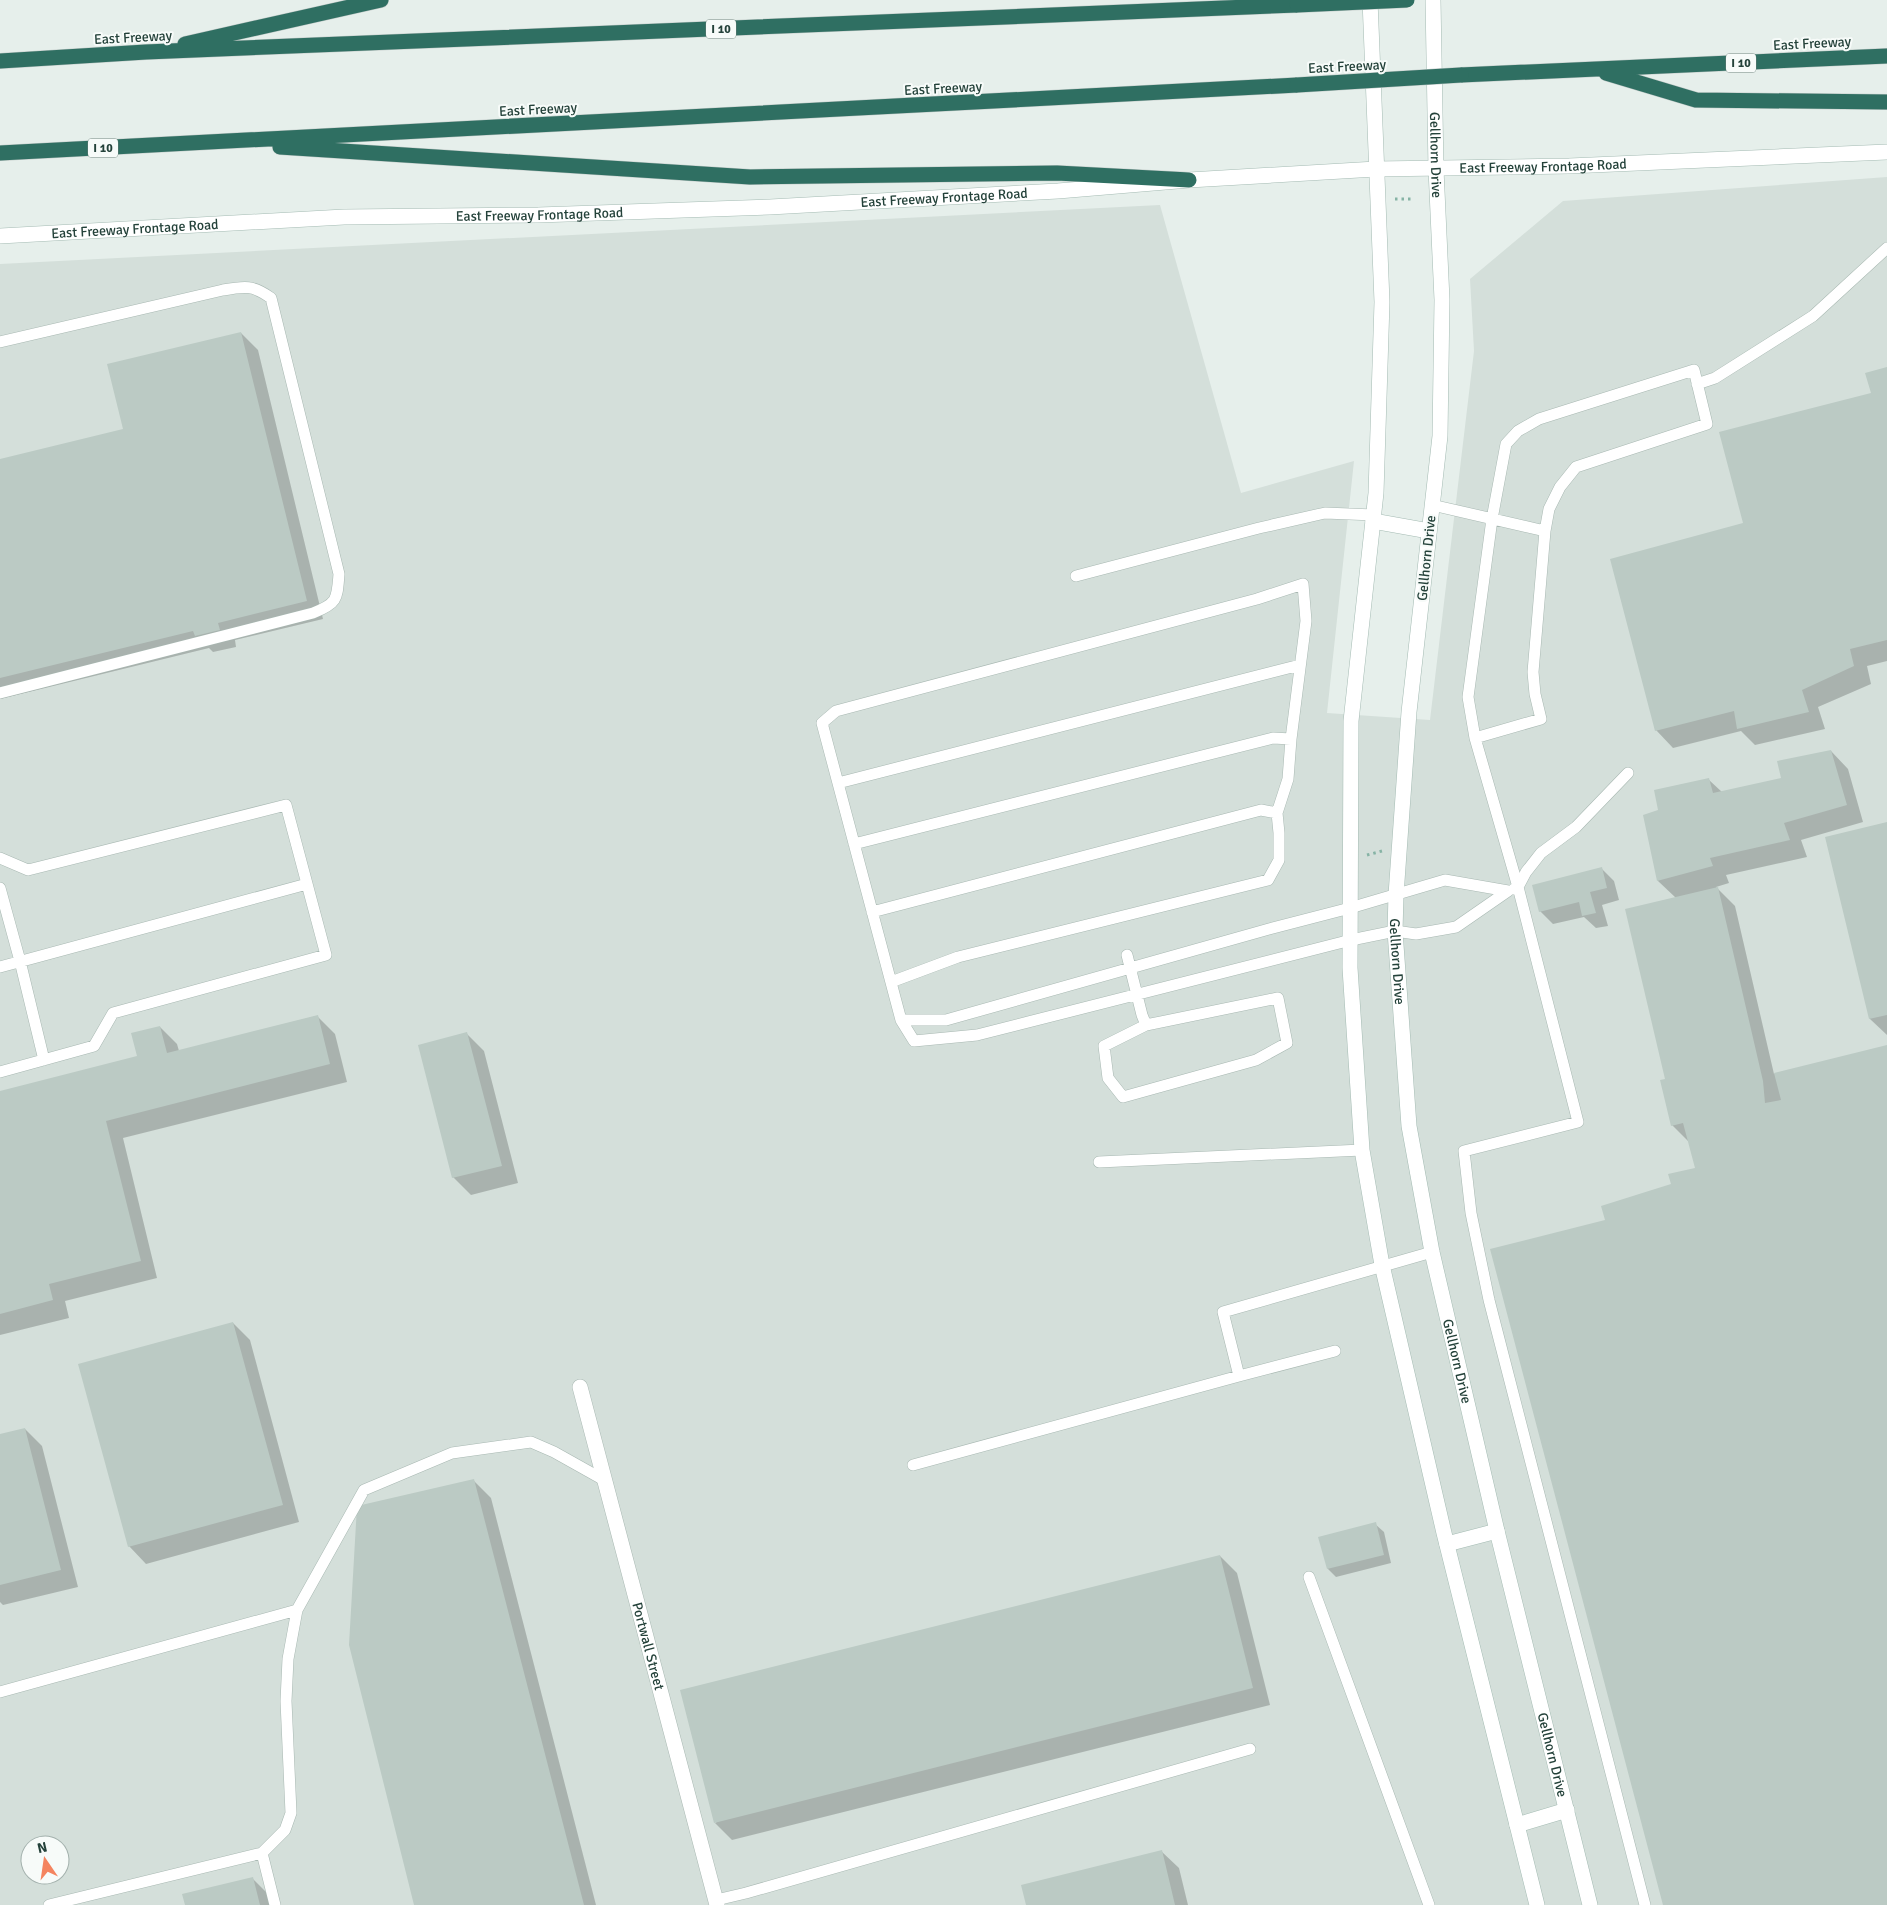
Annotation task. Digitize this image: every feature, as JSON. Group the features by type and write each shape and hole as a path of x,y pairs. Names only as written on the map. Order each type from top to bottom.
{"highway":[{"path":"146,52 381,0"},
{"name":"East Freeway","path":"0,61 146,52 1407,0"},
{"name":"East Freeway","path":"0,153 1487,74 1887,56"},
{"path":"1595,69 1696,100 1887,102"},
{"path":"206,143 750,177 1056,173 1188,180"}],"main road":[{"path":"1370,0 1382,302 1373,518 1351,721 1350,968 1362,1150 1382,1265 1447,1544 1537,1905"},
{"name":"Gellhorn Drive","path":"1433,0 1436,169 1442,319 1440,436 1409,712 1395,931 1409,1126 1432,1252 1497,1530 1590,1905"},
{"name":"East Freeway Frontage Road","path":"0,236 344,217 538,215 770,207 1058,191 1188,180 1376,169 1569,166 1887,152"},
{"path":"1373,518 1429,531"},
{"name":"Portwall Street","path":"580,1387 716,1902"},
{"path":"1447,1544 1497,1530"},
{"path":"1517,1825 1567,1810"}],"lane":[{"path":"1697,384 1715,378 1813,316 1887,248"},
{"path":"0,342 241,287 257,289 272,298 339,574 337,597 328,607 313,613 0,693"},
{"path":"1474,738 1541,719 1535,694 1533,672 1545,531 1549,509 1560,487 1576,468 1707,424 1694,370 1540,419 1518,432 1506,444 1492,519 1468,697 1474,738 1513,889 1578,1122 1464,1151 1471,1213 1489,1300 1645,1905"},
{"path":"1432,505 1545,531"},
{"path":"1076,576 1324,513 1373,518"},
{"path":"890,982 958,957 1268,880 1279,860 1277,813 1288,779 1291,739 1306,621 1303,584 1256,600 836,711 822,723 890,982 901,1020 914,1041 977,1035 1351,940 1395,931 1416,934 1456,927 1513,889 1541,853 1576,827 1628,773"},
{"path":"838,783 1300,665"},
{"path":"854,844 1274,738 1291,739"},
{"path":"0,858 28,870 286,805 326,955 113,1013 94,1046 0,1072"},
{"path":"872,912 1260,810 1277,813"},
{"path":"901,1020 946,1020 1445,880 1513,889"},
{"path":"0,967 307,884"},
{"path":"0,888 44,1060"},
{"path":"1127,955 1146,1026"},
{"path":"1278,998 1288,1043 1256,1060 1123,1097 1108,1078 1104,1046 1146,1026 1278,998"},
{"path":"1099,1162 1362,1150"},
{"path":"1239,1376 1223,1312 1432,1252"},
{"path":"913,1465 1335,1351"},
{"path":"49,1905 262,1853 285,1830 291,1813 286,1701 288,1659 298,1610 364,1490 452,1453 531,1442 554,1452 604,1480"},
{"path":"1308,1576 1429,1905"},
{"path":"0,1692 298,1610"},
{"path":"716,1902 1250,1749"},
{"path":"262,1853 275,1905"}],"path":[{"path":"1395,200 1412,200"},
{"path":"1364,856 1384,850"}],"shaded area":[{"path":"1887,177 1887,1905 0,1905 0,264 1160,205 1241,493 1354,461 1327,713 1430,720 1474,351 1470,279 1563,201"}],"building":[{"path":"241,332 307,601 218,623 220,630 195,636 193,631 0,678 0,459 123,429 107,364"},
{"path":"1887,367 1887,640 1850,649 1854,666 1802,690 1809,712 1737,729 1734,711 1655,731 1610,559 1743,523 1719,432 1871,393 1865,373"},
{"path":"1831,750 1847,805 1784,823 1790,840 1710,858 1713,866 1657,881 1643,815 1658,810 1654,790 1709,778 1713,793 1781,778 1777,761"},
{"path":"1887,822 1887,1015 1869,1019 1825,837"},
{"path":"1602,867 1607,888 1590,892 1596,913 1582,916 1579,902 1539,912 1532,885"},
{"path":"1718,887 1763,1081 1765,1103 1781,1100 1774,1073 1887,1045 1887,1905 1663,1905 1490,1249 1605,1220 1601,1206 1671,1184 1668,1174 1695,1168 1683,1123 1671,1126 1660,1080 1665,1079 1625,909"},
{"path":"318,1015 330,1064 106,1121 141,1261 49,1284 53,1300 0,1314 0,1091 137,1056 131,1033 160,1026 167,1053"},
{"path":"467,1032 502,1166 452,1178 418,1045"},
{"path":"233,1322 283,1505 128,1547 78,1364"},
{"path":"25,1428 61,1570 0,1585 0,1434"},
{"path":"474,1479 584,1905 414,1905 349,1645 357,1506"},
{"path":"1376,1522 1384,1555 1327,1569 1318,1537"},
{"path":"1220,1555 1253,1688 714,1823 680,1690"},
{"path":"1162,1850 1175,1905 1026,1905 1021,1885"},
{"path":"253,1877 260,1905 185,1905 182,1894"}]}
